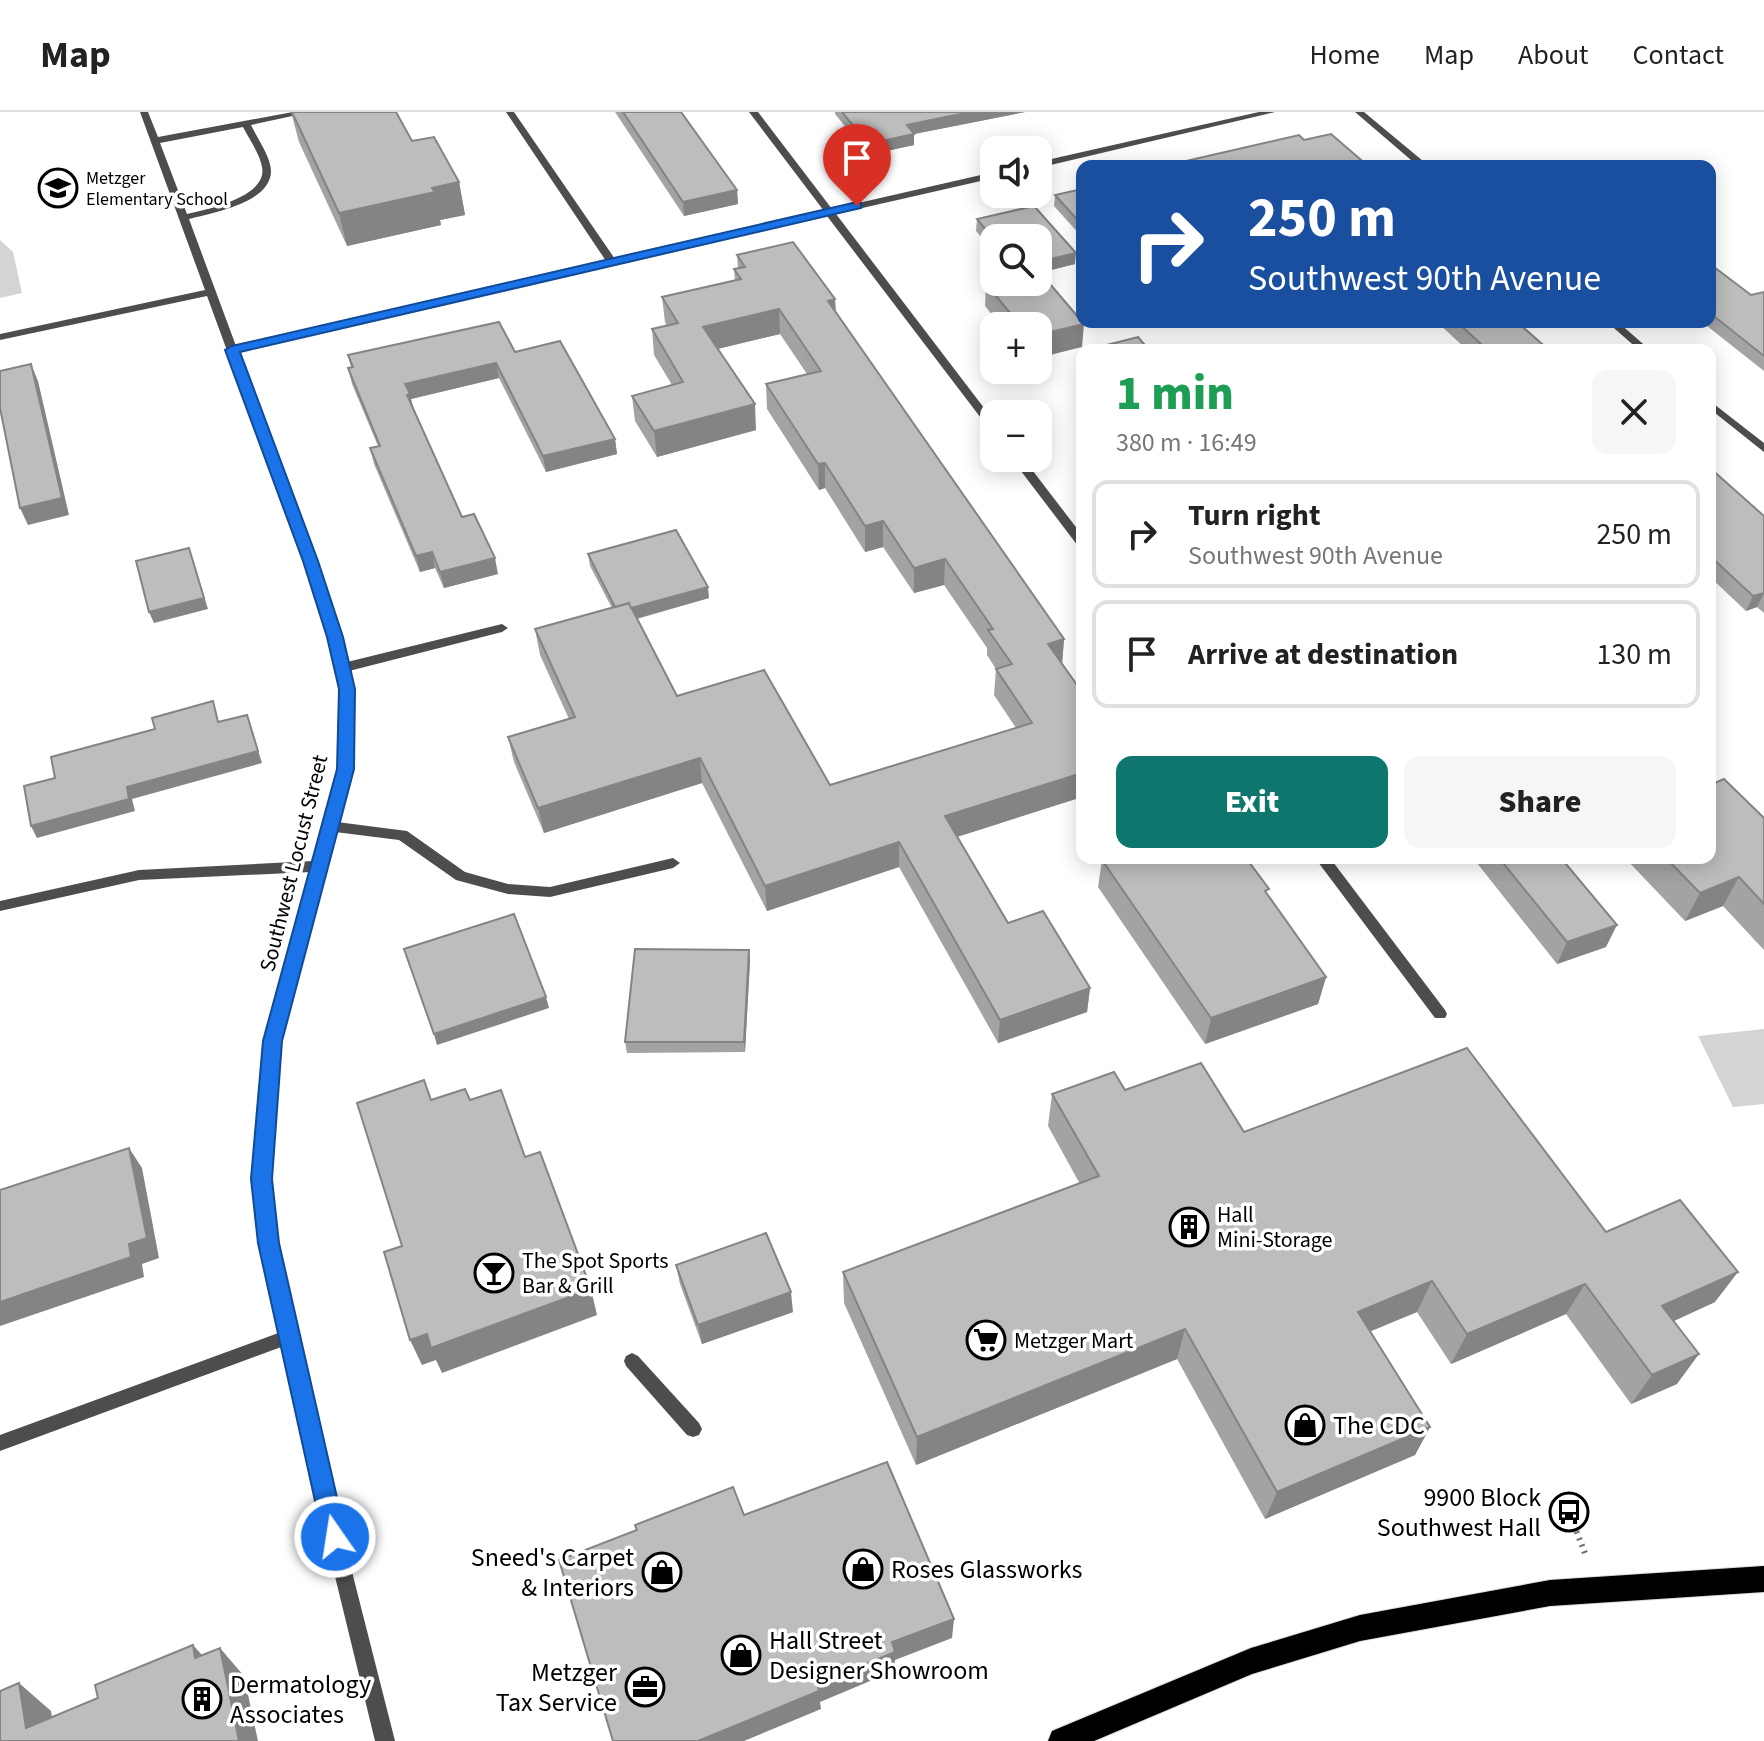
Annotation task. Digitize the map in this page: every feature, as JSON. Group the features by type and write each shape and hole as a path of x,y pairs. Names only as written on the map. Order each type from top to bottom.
{"main road":[{"path":"1062,1741 1251,1661 1360,1628 1550,1593 1764,1579"}],"street":[{"path":"144,113 158,112"},
{"path":"154,141 307,112"},
{"path":"510,112 612,262"},
{"path":"753,112 980,410"},
{"path":"1052,162 1271,112"},
{"path":"1359,112 1417,160"},
{"name":"Southwest Locust Street","path":"144,113 310,561 342,668 347,700 345,769 272,1041 261,1179 269,1243 289,1337 385,1741"},
{"path":"183,218 234,204 260,188 268,176 267,168 246,124"},
{"path":"232,350 980,178"},
{"path":"0,337 210,292"},
{"path":"1619,328 1638,344"},
{"path":"1716,409 1764,449"},
{"path":"1028,472 1076,535"},
{"path":"342,668 502,628"},
{"path":"330,826 402,835 461,876 508,889 550,892 673,863"},
{"path":"1327,864 1440,1014"},
{"path":"0,906 139,875 319,866"},
{"path":"0,1443 289,1337"},
{"path":"632,1361 693,1429"}],"shaded area":[{"path":"0,240 13,252 22,293 0,298"},
{"path":"1764,1029 1764,1104 1733,1107 1698,1036"}],"building":[{"path":"292,112 396,112 412,141 434,137 459,182 432,188 435,192 339,213"},
{"path":"623,112 681,112 737,190 683,202"},
{"path":"842,112 970,112 907,125 914,134 868,144"},
{"path":"1331,134 1361,160 1190,160 1299,135 1304,140"},
{"path":"1076,190 1076,218 1055,195"},
{"path":"1036,208 1050,224 981,224 977,219"},
{"path":"1052,226 1076,253 1052,259"},
{"path":"793,242 835,299 828,301 1064,639 1048,644 1076,684 1076,775 945,816 1008,923 1043,911 1090,988 1000,1020 899,842 765,886 700,758 538,808 508,737 575,717 535,629 629,603 677,696 764,670 830,785 1032,723 996,669 1012,664 988,630 993,629 945,559 914,568 883,521 865,526 825,463 818,464 766,384 821,371 779,309 703,327 755,404 654,431 632,396 683,382 652,329 678,323 662,297 741,279 734,269 745,267 737,255"},
{"path":"1716,269 1751,295 1764,292 1764,356 1716,318"},
{"path":"1052,286 1076,315 1076,326 1052,332 1052,312 1009,312 996,296 1052,296"},
{"path":"499,322 515,352 560,341 615,439 543,456 496,363 405,384 410,394 407,395 462,517 474,514 495,558 440,572 432,552 416,556 370,448 380,446 348,368 353,367 348,355"},
{"path":"1464,328 1524,328 1542,344 1481,344"},
{"path":"1138,337 1144,344 1111,344"},
{"path":"31,364 62,498 20,508 0,408 0,371"},
{"path":"1716,473 1764,516 1764,593 1753,596 1716,562"},
{"path":"676,530 708,587 631,608 629,603 615,607 588,554"},
{"path":"189,548 204,598 149,612 136,561"},
{"path":"213,701 218,722 247,715 258,751 127,787 129,799 31,826 24,786 55,778 51,757 155,729 152,718"},
{"path":"1724,779 1764,818 1764,904 1739,877 1700,893 1672,864 1716,864 1716,782"},
{"path":"1105,864 1250,864 1269,889 1265,891 1326,977 1211,1018"},
{"path":"1504,864 1566,864 1617,925 1567,942"},
{"path":"514,914 546,997 434,1034 404,949"},
{"path":"635,949 749,950 744,1042 625,1042"},
{"path":"1467,1048 1606,1232 1680,1200 1738,1272 1662,1306 1699,1354 1652,1375 1585,1284 1467,1334 1432,1281 1358,1312 1430,1427 1277,1492 1185,1329 917,1437 843,1272 1099,1176 1052,1094 1114,1072 1125,1090 1201,1063 1244,1132"},
{"path":"424,1080 431,1100 465,1089 470,1100 501,1090 525,1157 540,1152 591,1289 431,1348 427,1334 410,1340 384,1252 402,1246 357,1103"},
{"path":"129,1148 147,1238 129,1244 131,1257 0,1302 0,1190"},
{"path":"766,1233 791,1292 698,1325 676,1265"},
{"path":"887,1462 954,1619 892,1642 895,1652 817,1684 819,1691 698,1741 613,1741 559,1560 637,1530 635,1525 733,1487 744,1515"},
{"path":"193,1645 195,1658 220,1648 239,1741 0,1741 0,1691 19,1683 26,1728 98,1698 95,1685"}],"place":[{"name":"Metzger Elementary School","path":"58,188"},
{"name":"Hall Mini-Storage","path":"1189,1227"},
{"name":"The Spot Sports Bar & Grill","path":"494,1273"},
{"name":"Metzger Mart","path":"986,1340"},
{"name":"The CDC","path":"1305,1425"},
{"name":"9900 Block Southwest Hall","path":"1569,1512"},
{"name":"Roses Glassworks","path":"863,1569"},
{"name":"Sneed's Carpet & Interiors","path":"662,1572"},
{"name":"Hall Street Designer Showroom","path":"741,1655"},
{"name":"Metzger Tax Service","path":"645,1687"},
{"name":"Dermatology Associates","path":"202,1699"}],"route":[{"path":"335,1537 269,1243 261,1179 272,1041 345,769 347,689 335,637 310,561 232,350 857,206"}]}
